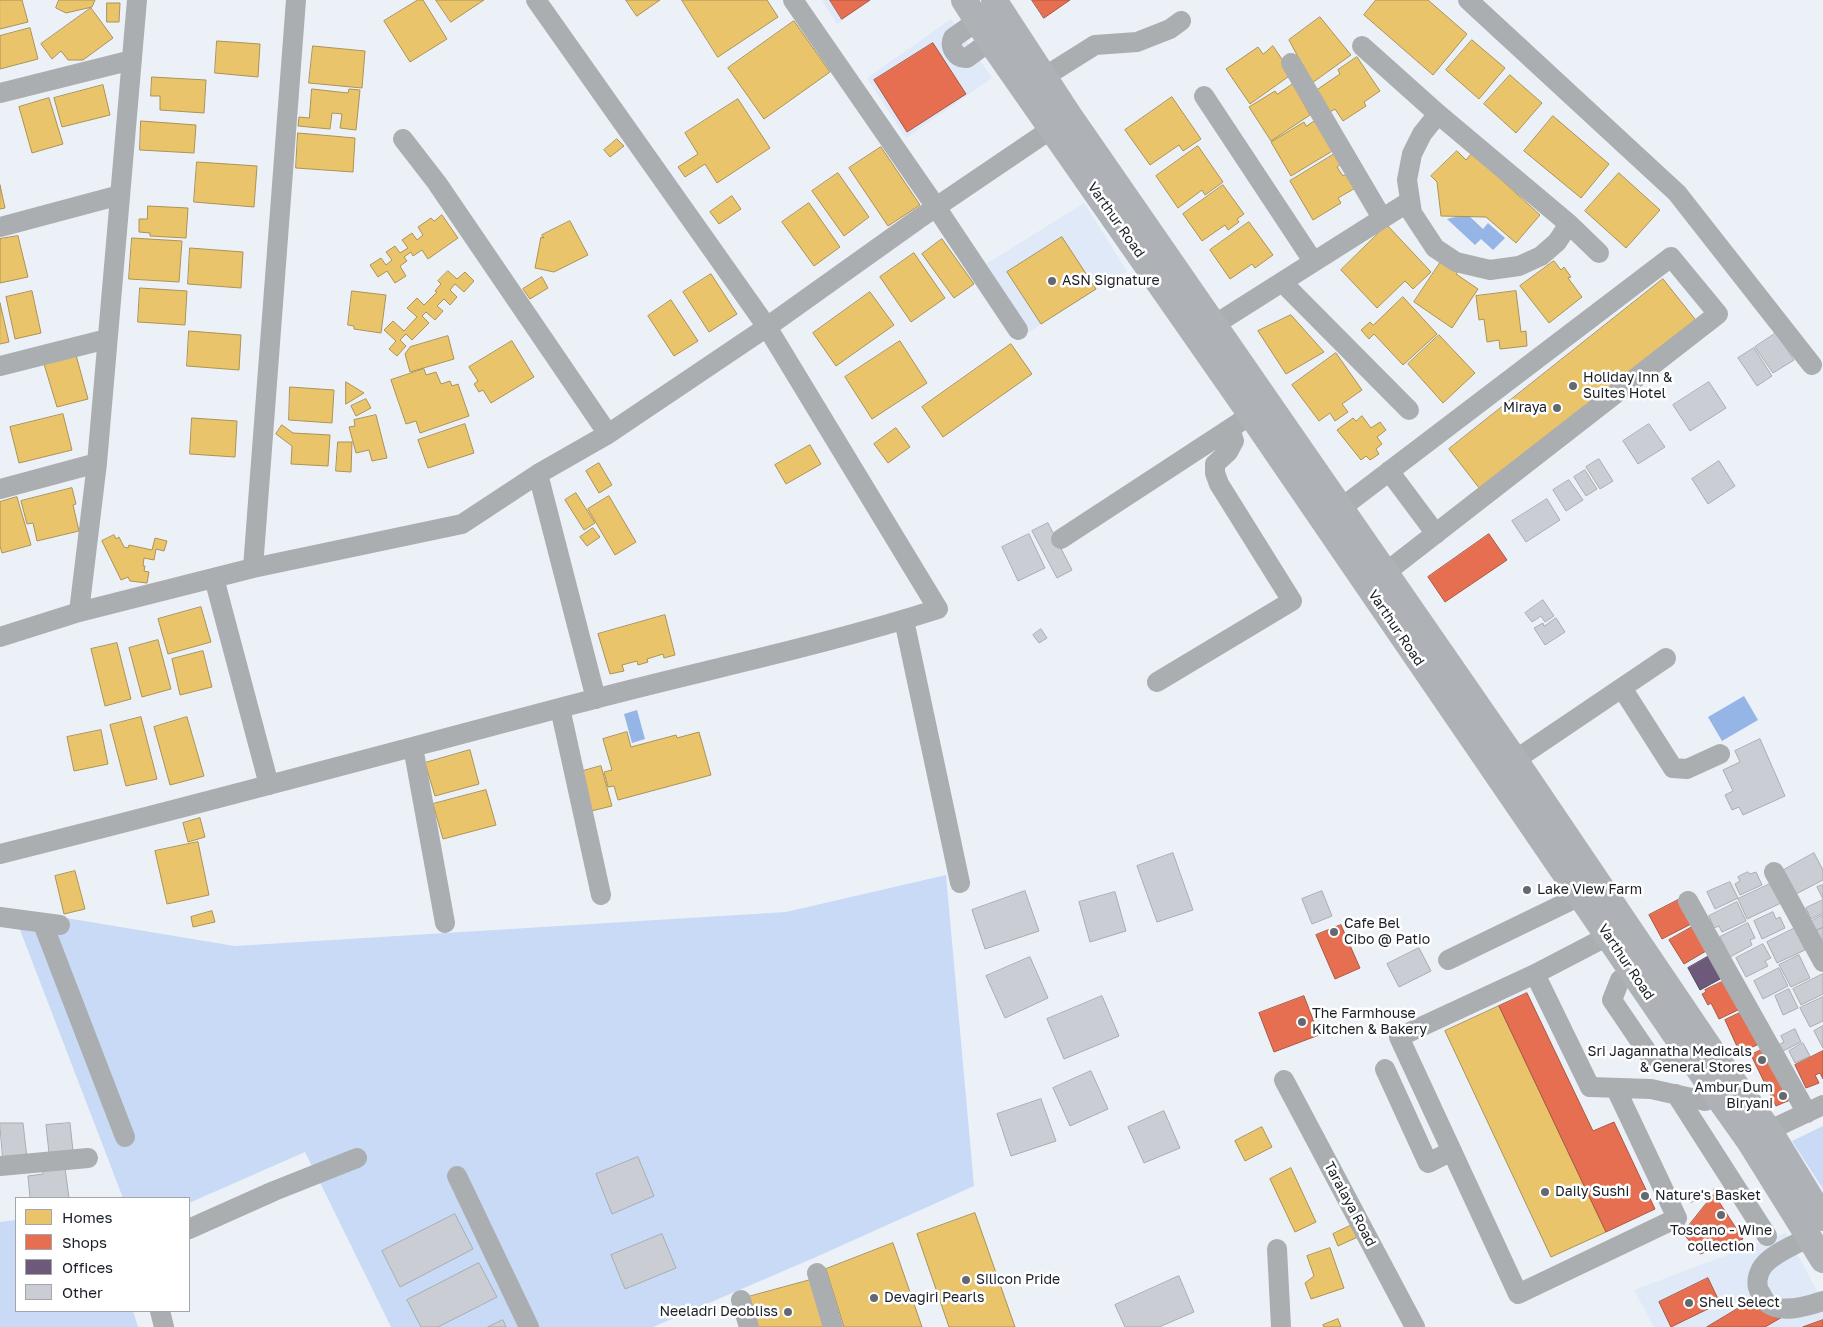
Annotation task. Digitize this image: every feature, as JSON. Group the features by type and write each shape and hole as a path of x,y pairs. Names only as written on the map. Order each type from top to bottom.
{"main road":[{"name":"Varthur Road","path":"994,0 1044,77 1062,124 1240,422 1580,896 1717,1096 1759,1136"},
{"name":"Varthur Road","path":"977,21 1062,124 1214,325 1515,760 1722,1066 1759,1136 1816,1227 1823,1260"}],"street":[{"path":"80,612 97,463 137,0"},
{"path":"253,568 296,0"},
{"path":"0,854 560,708 712,671 904,620 938,608 767,326 536,0"},
{"path":"793,0 936,207 1018,330"},
{"path":"1468,0 1677,193 1812,365"},
{"path":"1044,77 1094,45 1137,42 1170,29 1181,21"},
{"path":"1362,46 1438,114 1569,224 1599,253"},
{"path":"0,93 132,60"},
{"path":"1291,63 1382,218"},
{"path":"1204,96 1313,261"},
{"path":"1438,114 1422,134 1412,154 1406,180 1412,213 1435,248 1456,262 1490,270 1519,266 1541,256 1557,242 1569,224"},
{"path":"0,636 80,612 253,568 462,524 538,474 608,434 767,326 936,207 1062,124"},
{"path":"402,139 437,183 608,434"},
{"path":"0,227 120,195"},
{"path":"1214,325 1410,201"},
{"path":"1341,508 1671,257 1718,314 1385,573"},
{"path":"1282,282 1409,410"},
{"path":"0,366 107,339"},
{"path":"1061,539 1240,422"},
{"path":"1158,682 1292,601 1219,484 1215,473 1215,464 1228,452 1240,422"},
{"path":"0,489 97,463"},
{"path":"1389,471 1436,534"},
{"path":"538,474 596,699"},
{"path":"214,578 269,785"},
{"path":"904,620 960,883"},
{"path":"1515,760 1666,658"},
{"path":"1622,688 1673,768 1687,769 1720,754"},
{"path":"560,708 601,895"},
{"path":"413,747 445,923"},
{"path":"1774,872 1823,962"},
{"path":"1448,960 1580,896"},
{"path":"1688,902 1815,1109 1759,1136"},
{"path":"0,917 52,924 126,1137"},
{"path":"1608,936 1534,974 1399,1037 1518,1294 1677,1218 1616,1089"},
{"path":"1534,974 1590,1087 1650,1089 1705,1101 1717,1096"},
{"path":"1385,1070 1428,1163 1452,1151"},
{"name":"Taralaya Road","path":"1284,1080 1415,1327"},
{"path":"1676,1094 1767,1236"},
{"path":"0,1166 88,1158"},
{"path":"190,1229 357,1158"},
{"path":"457,1176 529,1327"},
{"path":"1816,1227 1764,1265 1758,1276 1758,1288 1766,1302 1775,1307 1788,1308 1812,1305 1823,1301"},
{"path":"1277,1249 1281,1327"},
{"path":"817,1273 833,1327"},
{"path":"741,1300 749,1327"},
{"path":"160,1312 164,1327"}],"path":[{"path":"1673,1210 1716,1189"}],"shaded area":[{"path":"822,0 872,0 837,24"},
{"path":"951,19 992,78 906,138 867,78"},
{"path":"1084,203 1127,271 1029,332 986,264"},
{"path":"946,875 974,1186 653,1327 391,1327 305,1152 190,1203 190,1197 123,1197 12,909 235,946 786,912"},
{"path":"1823,1126 1823,1189 1792,1141"},
{"path":"15,1220 15,1312 133,1312 138,1327 0,1327 0,1222"},
{"path":"1786,1233 1823,1302 1823,1319 1801,1327 1654,1327 1634,1290"}],"water":[{"path":"1467,214 1483,229 1488,223 1505,238 1493,250 1481,239 1475,245 1447,219"},
{"path":"1744,696 1758,720 1722,741 1708,717"},
{"path":"637,710 645,739 632,743 624,714"}],"building: Homes":[{"path":"0,0 22,0 28,22 0,29"},
{"path":"59,0 95,0 92,7 66,13 56,8"},
{"path":"418,0 423,0 447,39 410,62 384,21"},
{"path":"436,0 484,0 451,22"},
{"path":"626,0 660,0 637,16"},
{"path":"682,0 767,0 778,17 718,57"},
{"path":"1376,0 1428,0 1467,34 1433,75 1364,15"},
{"path":"107,3 120,3 119,22 107,22"},
{"path":"91,8 113,38 83,60 68,60 61,51 52,59 41,44"},
{"path":"1320,17 1351,55 1312,83 1289,40"},
{"path":"794,21 830,72 764,119 728,68"},
{"path":"30,28 38,59 0,69 0,36"},
{"path":"1472,40 1505,68 1479,99 1446,70"},
{"path":"217,41 260,44 258,77 215,73"},
{"path":"313,46 365,51 362,88 309,83"},
{"path":"1273,46 1292,74 1250,104 1226,69 1258,47 1263,54"},
{"path":"1357,57 1380,91 1364,102 1366,106 1343,121 1335,109 1330,112 1315,91 1340,74 1338,70"},
{"path":"1510,75 1542,103 1516,133 1484,104"},
{"path":"152,77 206,80 204,113 160,110 160,96 151,96"},
{"path":"1293,84 1310,115 1271,141 1249,107 1275,91 1277,94"},
{"path":"103,85 110,115 62,127 54,98"},
{"path":"312,89 348,93 349,89 360,90 356,130 340,128 342,114 332,113 330,129 298,126 299,117 309,118"},
{"path":"1172,97 1201,139 1183,151 1179,145 1150,165 1125,130"},
{"path":"49,98 63,144 32,153 19,107"},
{"path":"738,99 770,148 717,183 705,164 685,177 678,167 698,154 685,133"},
{"path":"1553,116 1609,164 1581,198 1524,151"},
{"path":"1318,119 1339,147 1291,176 1271,142 1304,122 1306,126"},
{"path":"141,121 196,125 194,153 140,150"},
{"path":"298,133 355,138 353,172 296,168"},
{"path":"617,139 624,146 610,157 604,150"},
{"path":"1198,146 1223,182 1205,195 1202,190 1178,208 1156,176"},
{"path":"881,147 920,205 888,226 849,168"},
{"path":"1457,151 1466,160 1472,153 1540,215 1516,243 1486,217 1441,216 1437,182 1431,176"},
{"path":"1336,153 1342,163 1337,167 1343,176 1348,173 1357,187 1338,198 1341,203 1313,220 1290,181"},
{"path":"197,162 257,166 254,207 194,202"},
{"path":"838,173 869,217 844,236 812,191"},
{"path":"1619,173 1660,210 1626,248 1585,211"},
{"path":"0,185 5,208 0,209"},
{"path":"1223,185 1244,214 1237,219 1239,222 1228,230 1225,225 1202,241 1183,214"},
{"path":"732,196 741,209 719,224 710,212"},
{"path":"809,203 840,247 814,266 782,222"},
{"path":"148,206 188,208 186,238 150,236 150,233 139,232 139,219 147,219"},
{"path":"442,215 458,238 428,259 422,250 413,256 411,252 404,257 407,261 400,266 406,276 395,283 387,271 378,277 370,265 381,258 386,265 392,260 386,252 395,246 400,253 408,248 402,240 412,233 417,240 423,235 418,227 431,218 434,221"},
{"path":"570,221 588,255 554,272 535,268 541,237 544,238 542,235"},
{"path":"1249,222 1273,255 1255,268 1252,264 1230,279 1210,250"},
{"path":"1387,225 1431,272 1413,289 1405,281 1377,308 1341,270"},
{"path":"18,236 28,277 0,283 0,239"},
{"name":"ASN Signature","path":"1062,237 1096,289 1041,324 1007,272"},
{"path":"132,238 182,241 179,282 129,279"},
{"path":"942,239 974,284 954,298 922,254"},
{"path":"190,248 243,252 241,288 188,284"},
{"path":"914,253 945,298 911,322 880,277"},
{"path":"1444,257 1460,268 1456,274 1478,289 1452,328 1414,302"},
{"path":"1554,261 1561,270 1564,267 1571,277 1568,278 1582,297 1549,323 1520,286"},
{"path":"448,271 457,279 465,272 474,281 464,292 455,284 450,290 457,297 450,305 444,299 437,306 443,311 435,320 426,312 422,316 429,323 412,340 406,334 400,340 406,346 397,356 389,349 396,341 384,330 393,321 404,331 417,317 407,308 417,298 424,305 437,292 435,291 441,284 438,281"},
{"path":"711,274 737,314 709,332 683,292"},
{"path":"542,277 548,288 530,299 523,289"},
{"name":"Holiday Inn & Suites Hotel","path":"1663,279 1698,323 1483,493 1449,449"},
{"path":"140,288 187,291 185,325 138,322"},
{"path":"32,291 41,333 15,339 6,297"},
{"path":"352,291 386,295 381,333 354,329 354,326 348,325"},
{"path":"1516,291 1521,332 1526,331 1527,346 1500,349 1499,340 1487,342 1484,319 1479,320 1476,296"},
{"path":"870,292 894,325 836,366 813,333"},
{"path":"1403,297 1437,334 1403,365 1374,334 1369,339 1361,330 1370,322 1373,325"},
{"path":"671,300 698,341 674,356 648,316"},
{"path":"0,303 9,342 0,344"},
{"path":"1291,315 1324,352 1286,374 1258,331"},
{"path":"189,331 241,335 239,370 187,366"},
{"path":"1439,335 1475,373 1443,403 1408,364"},
{"path":"448,336 454,359 410,372 405,354 410,347"},
{"path":"512,341 534,377 491,403 483,390 479,392 474,384 478,381 469,367"},
{"path":"900,341 927,383 872,419 845,377"},
{"path":"1011,344 1032,374 943,437 922,407"},
{"path":"1336,353 1362,390 1342,404 1348,412 1335,421 1330,413 1319,421 1292,385"},
{"path":"76,355 88,399 57,407 44,364"},
{"path":"424,369 426,375 436,372 441,384 450,381 452,386 458,384 469,416 420,433 416,421 406,424 391,380"},
{"path":"346,382 364,393 346,404"},
{"path":"290,387 334,390 332,423 289,420"},
{"path":"366,399 371,408 356,416 351,406"},
{"path":"63,414 72,450 19,463 10,427"},
{"path":"376,415 387,458 372,461 369,450 356,453 349,427 355,426 354,420"},
{"path":"1362,416 1371,428 1380,422 1386,430 1377,437 1382,444 1376,449 1379,454 1370,460 1366,456 1361,460 1337,430 1353,418 1356,421"},
{"path":"192,418 237,421 235,457 190,454"},
{"path":"465,424 474,453 428,468 418,440"},
{"path":"282,425 293,433 330,435 328,466 291,464 292,446 276,434"},
{"path":"896,428 910,447 888,463 874,444"},
{"path":"338,442 352,442 351,472 336,471"},
{"path":"810,445 821,464 786,484 775,465"},
{"path":"599,463 612,485 599,493 586,471"},
{"path":"72,488 76,504 73,505 79,531 37,541 33,523 27,524 21,501"},
{"path":"576,493 595,523 584,530 565,500"},
{"path":"609,496 636,542 615,555 588,509"},
{"path":"17,497 31,545 2,553 0,546 0,502"},
{"path":"593,528 600,537 587,546 580,537"},
{"path":"114,535 116,539 119,537 124,547 128,548 129,545 152,550 155,538 167,541 164,551 156,549 154,560 144,558 144,571 149,572 147,583 130,581 128,577 121,580 102,541"},
{"path":"201,607 211,642 168,654 158,619"},
{"path":"665,615 675,655 664,658 663,654 647,659 648,662 638,665 637,661 622,665 624,671 610,674 598,634"},
{"path":"158,640 171,689 142,697 129,648"},
{"path":"117,643 131,699 105,706 91,649"},
{"path":"203,651 212,687 180,695 172,659"},
{"path":"141,717 157,779 126,786 110,725"},
{"path":"187,717 204,776 170,785 154,727"},
{"path":"101,730 108,764 74,771 67,737"},
{"path":"627,732 631,747 676,735 677,738 699,732 711,775 618,800 614,786 608,787 604,772 612,770 603,739"},
{"path":"470,750 479,784 435,796 425,763"},
{"path":"601,766 612,806 587,812 576,773"},
{"path":"486,790 496,825 443,839 433,804"},
{"path":"200,818 205,837 188,842 183,823"},
{"path":"198,842 209,895 167,904 155,851"},
{"path":"75,871 85,909 64,914 55,876"},
{"path":"212,911 215,922 193,927 191,917"},
{"path":"1499,1006 1606,1232 1551,1257 1445,1031"},
{"path":"1262,1127 1272,1147 1245,1161 1235,1141"},
{"path":"1291,1168 1316,1222 1295,1232 1270,1179"},
{"name":"Silicon Pride","path":"975,1213 1015,1327 949,1327 917,1234"},
{"path":"1354,1224 1360,1236 1338,1246 1333,1234"},
{"name":"Devagiri Pearls","path":"893,1243 922,1327 844,1327 826,1269"},
{"path":"1330,1248 1344,1288 1311,1299 1305,1283 1314,1276 1307,1256"},
{"name":"Neeladri Deobliss","path":"814,1279 828,1327 757,1327 748,1297"},
{"path":"1338,1319 1341,1327 1324,1327 1323,1325"}],"building: Shops":[{"path":"830,0 870,0 842,19"},
{"path":"1032,0 1070,0 1044,18"},
{"path":"933,43 966,94 907,132 874,80"},
{"path":"1489,534 1507,560 1445,602 1428,577"},
{"path":"1680,899 1693,923 1662,939 1649,915"},
{"path":"1341,925 1360,968 1335,979 1316,935"},
{"path":"1692,927 1706,951 1684,964 1669,940"},
{"path":"1724,981 1738,1010 1719,1019 1711,1003 1708,1005 1702,994 1706,992 1705,990"},
{"path":"1527,993 1593,1131 1614,1122 1655,1209 1606,1232 1499,1006"},
{"path":"1304,996 1319,1035 1274,1052 1259,1013"},
{"path":"1746,1010 1761,1043 1740,1053 1725,1020"},
{"path":"1765,1048 1790,1100 1776,1106 1751,1055"},
{"path":"1823,1051 1823,1079 1820,1073 1815,1075 1819,1083 1806,1088 1795,1065"},
{"path":"1714,1194 1743,1239 1700,1254 1683,1233"},
{"name":"Shell Select","path":"1708,1278 1720,1303 1671,1327 1659,1302"},
{"path":"1769,1290 1784,1316 1765,1327 1707,1327"},
{"path":"1823,1320 1823,1327 1803,1327"}],"building: Offices":[{"path":"1709,956 1722,978 1700,990 1688,968"}],"building: Other":[{"path":"1776,333 1794,360 1773,373 1755,347"},
{"path":"1754,348 1772,376 1757,386 1738,358"},
{"path":"1709,382 1726,408 1690,431 1673,405"},
{"path":"1649,424 1665,447 1638,464 1623,441"},
{"path":"1599,459 1613,481 1600,489 1586,467"},
{"path":"1719,461 1735,486 1708,504 1692,479"},
{"path":"1585,470 1597,489 1586,496 1574,477"},
{"path":"1569,480 1583,500 1566,511 1553,490"},
{"path":"1547,499 1560,520 1526,542 1512,521"},
{"path":"1048,523 1072,570 1057,578 1032,531"},
{"path":"1029,534 1045,568 1018,581 1002,547"},
{"path":"1543,600 1554,616 1545,622 1541,616 1532,622 1525,613"},
{"path":"1556,618 1565,632 1545,645 1534,628 1543,623 1544,626"},
{"path":"1041,629 1047,638 1039,643 1033,635"},
{"path":"1760,739 1785,796 1743,815 1739,807 1732,810 1725,795 1733,791 1723,770 1740,762 1735,751"},
{"path":"1173,853 1193,910 1157,922 1137,866"},
{"path":"1814,853 1823,870 1823,880 1794,895 1782,871"},
{"path":"1748,872 1750,874 1756,872 1762,885 1740,895 1735,884 1740,881 1738,877"},
{"path":"1730,882 1738,898 1715,909 1707,892"},
{"path":"1772,883 1781,903 1747,919 1738,899"},
{"path":"1823,885 1823,899 1817,887"},
{"path":"1025,891 1039,931 985,949 972,910"},
{"path":"1322,891 1332,916 1312,924 1302,899"},
{"path":"1115,892 1126,931 1090,942 1079,902"},
{"path":"1823,900 1823,913 1811,919 1806,908"},
{"path":"1737,902 1746,921 1722,932 1719,926 1714,928 1709,916"},
{"path":"1773,912 1776,919 1780,917 1785,928 1762,939 1754,921"},
{"path":"1823,915 1823,927 1815,931 1810,922"},
{"path":"1748,923 1755,938 1750,940 1752,945 1730,957 1720,937"},
{"path":"1795,928 1805,950 1777,963 1767,942"},
{"path":"1823,928 1823,939 1820,941 1815,931"},
{"path":"1763,944 1771,958 1765,961 1768,966 1746,977 1736,958"},
{"path":"1419,948 1431,971 1399,987 1387,964"},
{"path":"1799,955 1810,978 1791,987 1779,965"},
{"path":"1030,957 1048,998 1005,1018 986,976"},
{"path":"1779,968 1788,986 1763,999 1754,981"},
{"path":"1823,974 1823,994 1801,1005 1793,989"},
{"path":"1789,989 1798,1008 1783,1015 1775,996"},
{"path":"1102,996 1119,1036 1064,1059 1047,1019"},
{"path":"1823,997 1823,1021 1810,1027 1800,1008"},
{"path":"1823,1026 1823,1048 1814,1031"},
{"path":"1795,1029 1801,1042 1781,1052 1778,1045 1784,1042 1781,1036"},
{"path":"1803,1043 1810,1056 1795,1063 1789,1051"},
{"path":"1091,1071 1108,1109 1070,1126 1053,1088"},
{"path":"1041,1099 1056,1141 1011,1156 997,1114"},
{"path":"1164,1111 1180,1148 1144,1163 1128,1127"},
{"path":"0,1123 23,1123 27,1158 3,1158"},
{"path":"70,1123 73,1151 49,1153 46,1125"},
{"path":"638,1157 654,1196 612,1214 596,1174"},
{"path":"65,1168 69,1197 30,1197 28,1176 43,1174 43,1170"},
{"path":"455,1214 473,1249 400,1287 382,1251"},
{"path":"662,1234 676,1268 625,1289 611,1255"},
{"path":"479,1263 497,1297 438,1327 421,1327 407,1300"},
{"path":"1179,1276 1194,1312 1159,1327 1125,1327 1115,1305"},
{"path":"503,1320 506,1327 488,1327"}],"place":[{"name":"ASN Signature","path":"1052,281"},
{"name":"Holiday Inn & Suites Hotel","path":"1573,386"},
{"name":"Miraya","path":"1557,408"},
{"name":"Lake View Farm","path":"1527,890"},
{"name":"Cafe Bel Cibo @ Patio","path":"1334,932"},
{"name":"The Farmhouse Kitchen & Bakery","path":"1302,1022"},
{"name":"Sri Jagannatha Medicals & General Stores","path":"1762,1060"},
{"name":"Ambur Dum Biryani","path":"1783,1096"},
{"name":"Daily Sushi","path":"1545,1192"},
{"name":"Nature's Basket","path":"1645,1196"},
{"name":"Toscano - Wine collection","path":"1721,1215"},
{"name":"Silicon Pride","path":"966,1280"},
{"name":"Devagiri Pearls","path":"874,1298"},
{"name":"Shell Select","path":"1689,1303"},
{"name":"Neeladri Deobliss","path":"788,1312"}]}
